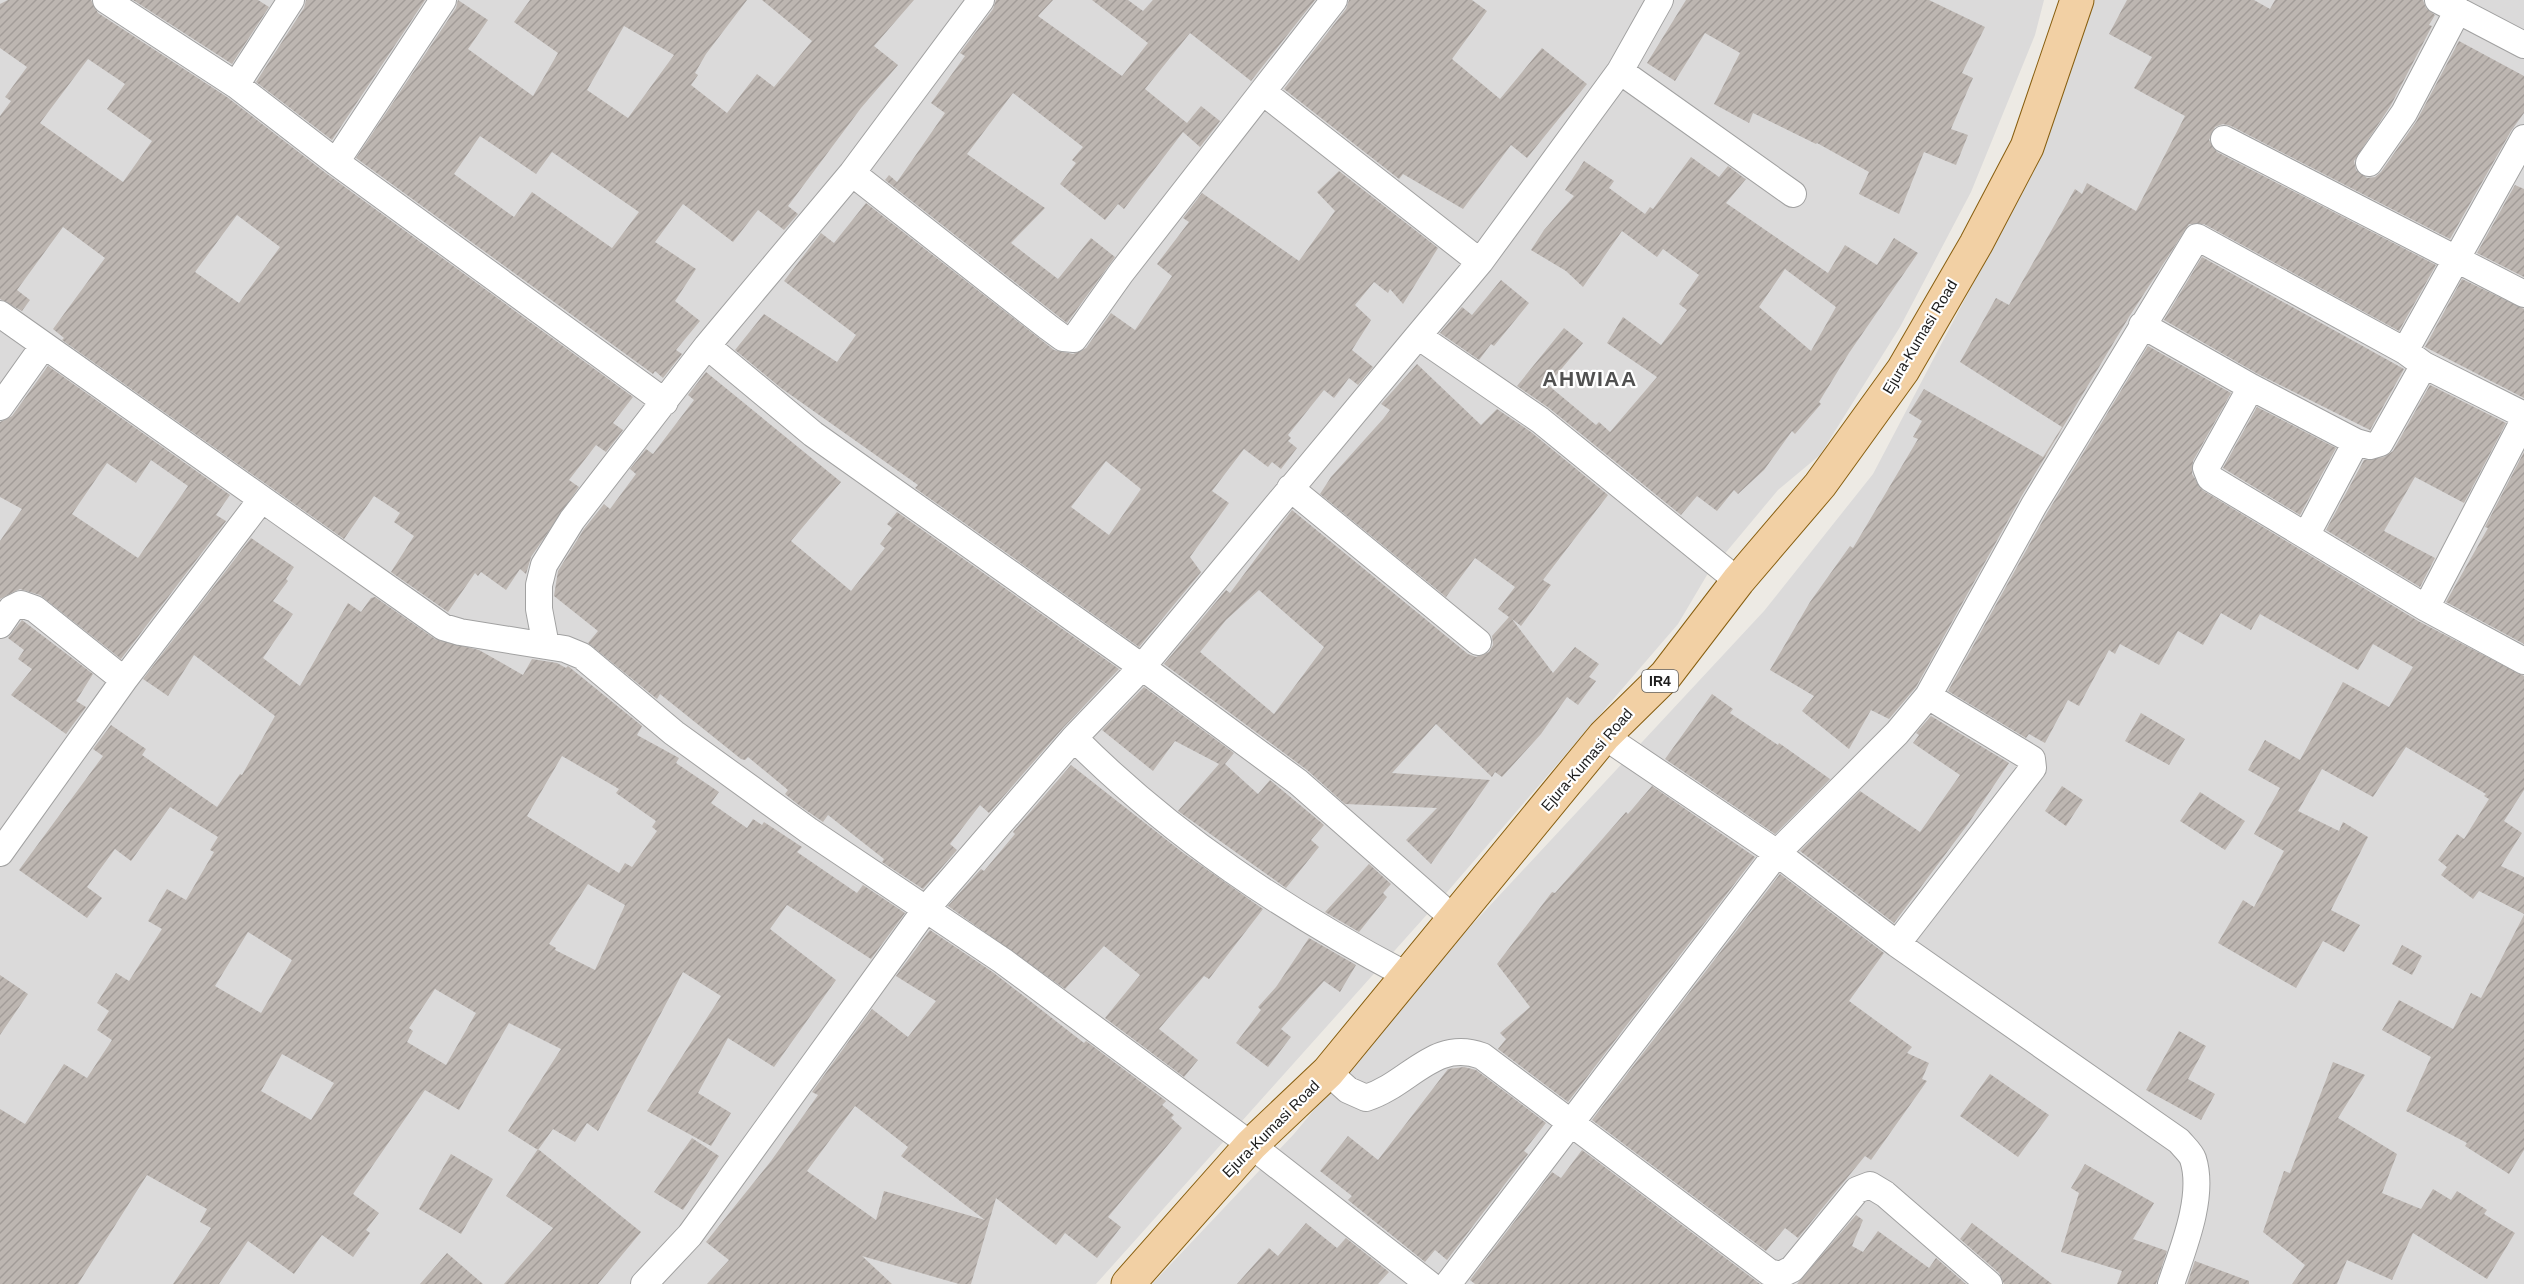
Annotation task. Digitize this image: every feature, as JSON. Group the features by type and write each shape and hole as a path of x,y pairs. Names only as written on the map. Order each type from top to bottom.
{"main road":[{"name":"Ejura-Kumasi Road","path":"1128,1284 1251,1145 1328,1072 1604,735 1666,675 1738,580 1820,485 1909,361 1976,244 2027,147 2077,0"}],"street":[{"path":"106,0 236,85 336,162 665,402"},
{"path":"236,85 291,0"},
{"path":"336,162 443,0"},
{"path":"546,646 539,609 539,585 544,565 572,520 706,346 852,173 981,0"},
{"path":"852,173 1048,327 1063,338 1074,339 1121,273 1334,0"},
{"path":"644,1284 690,1235 926,909 1074,738 1142,667 1480,262 1620,71 1660,0"},
{"path":"2370,163 2404,113 2448,5 2524,45"},
{"path":"1620,71 1793,194"},
{"path":"1263,92 1480,262"},
{"path":"2142,324 2251,387 2356,442 2370,446 2380,443 2456,259 2516,169 2524,138"},
{"path":"2224,139 2524,294"},
{"path":"1448,1284 1777,853 1897,733 1928,696 2034,505 2197,237 2414,358 2524,415"},
{"path":"0,314 443,627 460,632 546,646 582,656 674,733 808,830 1003,961 1251,1145 1429,1284"},
{"path":"1418,336 1540,420 1738,580"},
{"path":"0,407 44,345"},
{"path":"706,346 813,434 1142,667 1298,782 1453,918"},
{"path":"2251,387 2206,468 2206,474 2426,608 2524,661"},
{"path":"2426,608 2524,420"},
{"path":"2307,534 2356,442"},
{"path":"1290,488 1478,642"},
{"path":"0,853 124,680 261,500"},
{"path":"0,625 11,609 21,604 34,609 124,680"},
{"path":"1897,944 2033,768 2032,759 1928,696"},
{"path":"1604,735 1777,853 1897,944 2179,1140 2193,1158 2196,1188 2190,1229 2171,1284"},
{"path":"1074,738 1119,783 1228,869 1344,942 1408,976"},
{"path":"1328,1072 1348,1090 1366,1098 1384,1092 1442,1053 1465,1050 1482,1056 1769,1272 1780,1275 1792,1269 1857,1190 1870,1185 1885,1194 1989,1284"}],"shaded area":[{"path":"0,0 2044,0 2035,35 1971,192 1900,327 1820,455 1778,490 1707,575 1678,624 1448,891 1096,1284 0,1284"},
{"path":"2086,0 2524,0 2524,1284 1152,1284 1294,1134 1430,970 1764,611 1873,474 1976,278 2051,103"}],"building":[{"path":"8,0 91,0 98,13 227,97 327,174 633,397 613,423 623,430 606,452 596,445 569,480 579,487 531,557 526,574 520,569 506,590 481,572 478,576 475,573 448,612 391,572 414,536 394,522 400,513 374,496 344,539 62,340 64,338 53,329 105,258 63,227 17,290 30,300 22,311 0,299 0,116 11,101 5,97 27,67 0,48 0,4","holes":["88,59 125,84 107,109 152,141 123,182 40,123","237,215 280,247 239,303 195,272"]},
{"path":"133,0 258,0 269,7 232,64"},
{"path":"306,0 425,0 332,140 256,82 304,8"},
{"path":"458,0 488,20 468,49 533,96 558,53 514,22 530,0 747,0 706,54 695,73 698,75 691,85 727,113 757,74 774,87 812,41 762,0 914,0 874,46 898,65 861,108 788,206 798,214 784,230 758,210 733,242 683,204 655,242 696,269 675,301 700,321 676,350 682,354 663,378 655,371 653,374 356,158 456,8","holes":["624,26 674,55 628,118 587,90","480,136 536,174 552,152 639,212 612,248 532,192 514,217 454,174"]},
{"path":"996,0 1053,0 1038,16 1122,76 1148,43 1092,0 1128,0 1143,11 1153,0 1315,0 1251,81 1190,33 1145,89 1187,123 1201,106 1220,121 1200,147 1183,132 1124,209 1118,204 1105,220 1060,184 1076,163 1072,160 1083,147 1013,93 967,154 1045,208 1011,243 1058,279 1091,238 1115,257 1067,323 885,180 889,175 897,182 945,113 931,103 965,56 960,53 993,9"},
{"path":"1349,0 1472,0 1487,11 1452,59 1500,99 1542,48 1587,84 1527,158 1511,145 1463,209 1403,174 1399,179 1284,89 1346,9"},
{"path":"1686,0 1929,0 1985,27 1962,73 1973,78 1951,129 1968,135 1956,165 1924,152 1899,214 1859,194 1869,172 1817,143 1753,113 1749,123 1714,104 1740,53 1705,33 1675,81 1647,63"},
{"path":"2127,0 2254,0 2270,9 2275,0 2423,0 2426,8 2435,15 2429,25 2432,26 2391,105 2354,161 2356,170 2367,178 2375,177 2381,172 2416,122 2459,41 2524,76 2524,113 2511,131 2450,239 2231,126 2223,124 2215,127 2209,140 2217,152 2436,265 2399,331 2204,224 2189,224 2129,317 2021,497 1916,687 1889,719 1871,710 1849,749 1802,711 1814,696 1770,670 1810,602 1850,546 1853,548 1918,439 1913,437 1922,421 1909,413 1924,389 2043,457 2062,427 1960,362 1996,298 2009,305 2075,189 2082,194 2087,183 2136,211 2185,116 2134,88 2152,57 2109,34"},
{"path":"1691,157 1719,177 1728,166 1746,179 1726,203 1828,273 1845,245 1877,265 1894,238 1918,253 1849,353 1819,402 1821,404 1795,434 1792,431 1764,470 1738,494 1734,490 1717,511 1697,496 1681,515 1549,408 1517,386 1564,328 1583,343 1548,385 1596,425 1599,422 1610,432 1657,377 1607,343 1623,317 1661,345 1687,310 1679,304 1699,275 1663,249 1657,257 1622,231 1583,287 1566,271 1531,250 1544,230 1574,196 1565,190 1584,161 1614,181 1609,188 1645,214 1650,207 1653,209","holes":["1785,269 1836,307 1811,351 1759,307"]},
{"path":"1339,171 1438,248 1403,304 1390,289 1388,293 1374,282 1355,305 1371,320 1352,350 1373,367 1358,385 1349,378 1334,398 1324,390 1288,435 1291,438 1288,441 1297,448 1281,469 1272,462 1268,467 1244,449 1212,491 1229,503 1190,557 1201,572 1139,647 915,488 918,485 781,388 735,350 764,314 837,362 856,335 784,281 821,233 834,243 866,203 1054,350 1073,354 1086,348 1111,313 1135,330 1172,276 1157,264 1189,222 1183,218 1202,193 1299,261 1335,211 1317,192","holes":["1106,461 1141,489 1109,535 1071,507"]},
{"path":"2515,185 2524,189 2524,277 2477,253"},
{"path":"2202,257 2404,369 2370,430 2258,374 2164,320"},
{"path":"2462,279 2524,309 2524,398 2425,347"},
{"path":"1501,280 1529,303 1494,346 1491,344 1479,360 1440,333 1462,307 1472,315"},
{"path":"2148,346 2231,393 2193,461 2192,474 2202,490 2418,621 2524,676 2524,790 2504,821 2522,833 2501,866 2524,877 2524,914 2479,891 2473,899 2441,875 2447,867 2438,860 2457,834 2464,839 2489,799 2484,796 2486,794 2406,747 2373,797 2322,769 2298,811 2339,831 2343,822 2368,837 2331,910 2360,925 2344,952 2323,941 2296,988 2218,943 2243,900 2254,907 2284,851 2254,834 2280,788 2248,770 2265,740 2300,760 2343,682 2389,707 2413,667 2373,644 2358,670 2260,614 2251,630 2221,613 2203,645 2178,631 2159,665 2120,644 2115,654 2109,650 2079,706 2068,700 2045,743 2029,734 2026,738 1948,691 2047,513"},
{"path":"1417,364 1481,425 1497,409 1531,432 1608,495 1543,580 1551,585 1521,626 1512,619 1553,673 1575,647 1599,664 1589,677 1596,681 1578,705 1567,697 1541,734 1502,777 1495,772 1492,777 1436,724 1392,773 1490,780 1431,864 1406,840 1437,808 1345,804 1307,770 1164,664 1226,590 1230,593 1292,510 1468,654 1476,657 1489,652 1493,645 1492,636 1509,617 1498,609 1515,587 1475,558 1446,597 1320,494 1331,477 1390,410 1381,404","holes":["1259,590 1324,647 1274,714 1200,652 1226,620"]},
{"path":"48,366 230,495 216,515 226,521 121,659 40,595 20,589 0,599 0,541 22,509 0,497 0,422 12,416","holes":["151,460 188,486 138,558 72,514 107,463 136,483"]},
{"path":"706,372 841,482 791,541 851,591 885,548 880,544 892,528 887,524 897,512 1119,669 1063,728 989,813 980,805 950,844 957,850 923,889 882,862 884,859 828,815 823,822 800,806 785,794 788,790 748,757 745,760 741,759 660,694 657,699 588,643 598,631 554,596 558,571 584,529 604,504 610,509 636,474 630,469 646,449 653,454 694,400 688,395"},
{"path":"2430,385 2506,423 2464,503 2415,477 2384,531 2435,558 2420,587 2326,530 2364,460 2384,457 2393,451"},
{"path":"2257,407 2336,448 2300,515 2223,468"},
{"path":"2524,452 2524,644 2446,602 2488,528 2485,527"},
{"path":"251,538 294,567 286,579 288,581 273,601 293,614 263,658 300,686 348,603 361,612 371,598 375,597 435,639 479,650 523,675 532,659 557,663 566,668 568,666 642,726 637,735 679,758 676,763 719,792 711,803 747,828 753,819 762,825 764,822 802,847 797,852 857,893 863,885 905,913 871,959 787,905 770,929 836,980 774,1067 728,1038 698,1093 731,1113 711,1146 647,1111 721,996 683,972 598,1131 587,1123 575,1142 553,1129 538,1150 508,1131 561,1049 509,1023 459,1110 425,1090 353,1194 379,1213 366,1230 370,1233 353,1257 322,1235 294,1274 248,1241 219,1284 173,1284 211,1228 200,1222 207,1209 147,1175 78,1284 0,1284 0,1109 25,1124 64,1064 87,1078 112,1040 97,1030 109,1011 97,1003 116,973 129,981 162,929 148,921 167,889 186,900 214,852 210,850 218,837 170,807 131,861 115,849 87,887 102,898 87,918 19,870 103,756 93,749 111,725 146,749 142,755 217,807 240,774 242,775 275,716 194,655 168,696 143,679","holes":["562,756 619,789 616,793 656,821 652,827 657,831 632,867 625,863 619,873 527,816","588,884 625,905 595,970 555,950 556,948 549,944","248,932 292,960 261,1013 215,986","435,989 476,1013 446,1065 407,1042 413,1031 409,1028","282,1054 334,1083 311,1120 261,1091"]},
{"path":"22,620 93,674 76,701 86,707 66,734 11,695 32,669 18,659 24,650 8,638"},
{"path":"1144,687 1234,753 1225,764 1258,794 1270,780 1324,825 1311,840 1319,847 1286,888 1178,811 1219,764 1175,741 1153,771 1102,730"},
{"path":"1712,694 1733,709 1730,713 1778,745 1779,743 1830,779 1775,834 1665,759"},
{"path":"2141,713 2185,739 2169,765 2125,741"},
{"path":"1931,716 2009,763 1968,824 1894,923 1800,851 1860,791 1920,832 1960,775 1913,743 1919,735 1916,733"},
{"path":"1071,765 1182,852 1263,909 1209,979 1204,976 1159,1029 1198,1060 1184,1077 1105,1018 1140,975 1104,946 1065,989 948,906 981,869 984,871 1015,834 1013,832"},
{"path":"1652,786 1755,857 1568,1102 1498,1049 1506,1039 1500,1033 1530,1007 1497,964 1552,892 1555,893 1626,812 1628,814"},
{"path":"2062,786 2083,800 2066,826 2045,811"},
{"path":"2200,792 2245,821 2225,850 2180,821"},
{"path":"1369,864 1391,884 1383,893 1387,897 1359,932 1325,912"},
{"path":"1780,874 1884,953 1849,1001 1912,1047 1907,1053 1929,1063 1922,1079 1927,1081 1871,1160 1865,1156 1798,1238 1785,1228 1766,1251 1592,1120"},
{"path":"2524,915 2524,1150 2509,1174 2465,1146 2467,1143 2406,1111 2431,1057 2382,1030 2399,1000 2453,1029 2471,993 2481,998"},
{"path":"930,930 994,973 1084,1043 1086,1041 1166,1101 1162,1105 1174,1115 1171,1118 1182,1128 1108,1217 1121,1227 1097,1258 1065,1233 1056,1245 996,1198 971,1284 959,1284 862,1256 892,1284 707,1284 729,1260 706,1242 771,1161 818,1095 812,1092 872,1009 908,1037 936,1001 896,976","holes":["855,1106 908,1147 901,1156 985,1220 884,1191 876,1220 807,1171"]},
{"path":"1309,938 1356,965 1340,992 1324,981 1281,1029 1291,1037 1268,1067 1236,1043 1261,1010 1258,1007 1276,987"},
{"path":"2402,945 2422,956 2412,975 2392,964"},
{"path":"0,975 28,994 0,1035"},
{"path":"2179,1031 2206,1046 2188,1079 2215,1094 2201,1120 2146,1090"},
{"path":"2333,1062 2365,1075 2338,1118 2397,1154 2382,1193 2421,1209 2433,1189 2451,1200 2457,1191 2487,1210 2484,1214 2515,1233 2487,1279 2413,1233 2392,1280 2347,1260 2337,1284 2292,1284 2305,1265 2263,1232 2284,1171 2290,1173"},
{"path":"1464,1067 1476,1070 1546,1123 1524,1151 1528,1154 1447,1260 1435,1250 1425,1262 1348,1200 1352,1196 1320,1171 1348,1136 1378,1160 1448,1069"},
{"path":"1990,1074 2049,1115 2018,1157 1960,1116"},
{"path":"692,1138 719,1156 683,1210 654,1192"},
{"path":"538,1149 641,1232 598,1284 504,1284 553,1228 506,1196"},
{"path":"1582,1150 1760,1284 1475,1284 1470,1280 1552,1172 1561,1178"},
{"path":"451,1154 493,1179 461,1234 419,1209"},
{"path":"2085,1164 2154,1203 2133,1239 2167,1251 2156,1284 2117,1284 2122,1271 2061,1252 2079,1193 2071,1188"},
{"path":"1856,1215 1863,1220 1852,1246 1863,1252 1878,1231 1929,1268 1936,1258 1966,1284 1797,1284"},
{"path":"1306,1223 1337,1248 1346,1238 1389,1272 1378,1284 1237,1284 1269,1248 1278,1256"},
{"path":"1972,1223 2052,1284 2004,1284 1999,1273 1960,1239"},
{"path":"447,1253 483,1284 420,1284"},
{"path":"2195,1261 2249,1281 2249,1284 2187,1284"}],"district":[{"name":"AHWIAA","path":"1590,379"}]}
